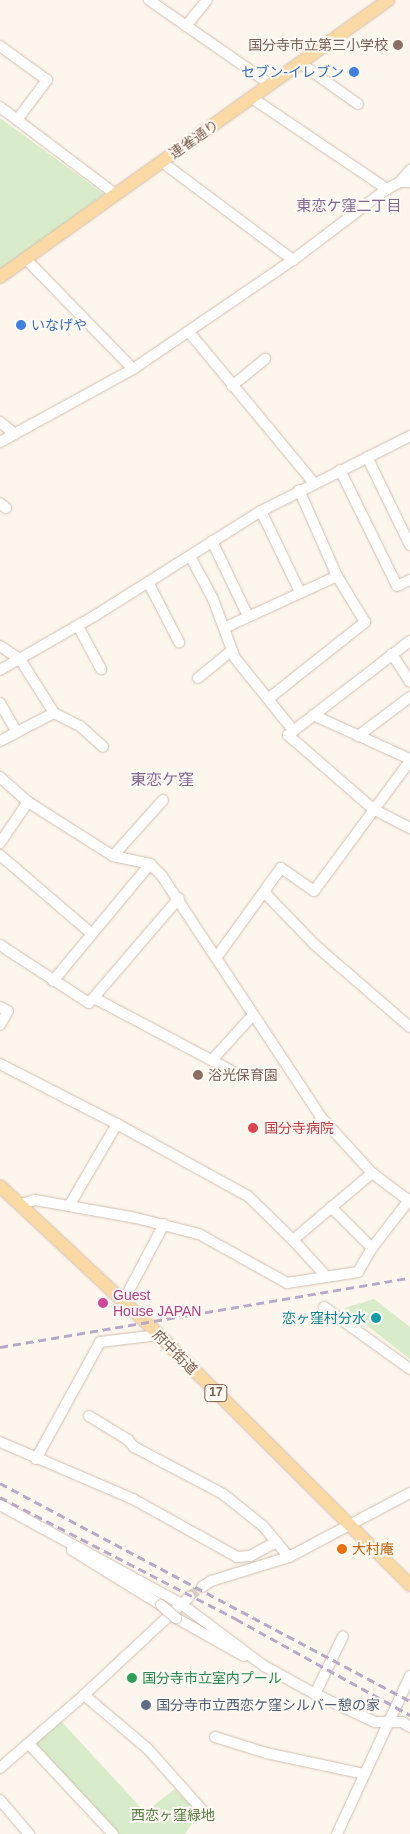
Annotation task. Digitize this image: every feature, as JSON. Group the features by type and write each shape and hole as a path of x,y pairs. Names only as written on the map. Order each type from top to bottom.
{"main road":[{"name":"連雀通り","path":"0,277 388,0"},
{"name":"府中街道","path":"0,1186 159,1335 349,1527 410,1585"}],"street":[{"path":"149,0 270,84"},
{"path":"186,26 207,0"},
{"path":"0,46 47,80 17,120"},
{"path":"300,63 358,104"},
{"path":"252,98 387,189"},
{"path":"0,107 115,194"},
{"path":"162,162 293,260"},
{"path":"0,442 133,369 189,332 293,260 387,189 405,182 410,170"},
{"path":"26,259 133,369"},
{"path":"189,332 313,482"},
{"path":"232,386 265,360"},
{"path":"0,422 14,434"},
{"path":"0,670 78,626 261,510 313,482 410,436"},
{"path":"367,457 410,545"},
{"path":"340,470 397,586 410,580"},
{"path":"268,699 365,622 337,576 299,490"},
{"path":"261,510 300,592"},
{"path":"212,542 248,616"},
{"path":"190,556 224,628 232,651 292,729"},
{"path":"224,628 337,576"},
{"path":"148,582 179,642"},
{"path":"78,626 101,669"},
{"path":"410,641 292,729 288,735 372,809 410,828"},
{"path":"0,646 20,659 54,712 80,726 103,747"},
{"path":"198,678 232,651"},
{"path":"392,654 410,682"},
{"path":"358,736 410,697"},
{"path":"0,702 16,730"},
{"path":"0,741 16,730 54,712"},
{"path":"216,958 281,868 314,891 372,809 410,760 313,715"},
{"path":"0,777 28,802 113,856 150,864 179,898 216,958 320,1116 372,1174 409,1200 372,1248 358,1272 287,1283 216,1242 164,1224 35,1200 21,1204"},
{"path":"113,856 163,800"},
{"path":"0,843 28,802"},
{"path":"0,855 92,934"},
{"path":"53,981 150,864"},
{"path":"265,892 315,945 410,1026"},
{"path":"0,945 90,1004 179,898"},
{"path":"96,999 232,1071"},
{"path":"0,1007 8,1011 0,1025"},
{"path":"212,1060 253,1015"},
{"path":"0,1064 116,1124 248,1196 293,1240 326,1276"},
{"path":"69,1206 116,1124"},
{"path":"293,1240 372,1174"},
{"path":"331,1207 372,1248"},
{"path":"123,1302 164,1224"},
{"path":"324,1307 410,1369"},
{"path":"36,1458 100,1342 159,1335"},
{"path":"89,1416 128,1440 134,1447 223,1494 263,1526 289,1557"},
{"path":"0,1442 134,1499 237,1557 250,1556 276,1542"},
{"path":"202,1587 211,1580 289,1557 349,1527 410,1492"},
{"path":"0,1505 185,1600 261,1664"},
{"path":"66,1540 70,1549 161,1605 176,1618 224,1648 261,1664 314,1694 374,1722 402,1722 410,1727"},
{"path":"0,1768 84,1696 185,1600"},
{"path":"314,1694 344,1636"},
{"path":"337,1834 410,1676"},
{"path":"84,1696 147,1748 205,1813"},
{"path":"215,1737 266,1753 364,1774"},
{"path":"29,1744 113,1834"},
{"path":"0,1800 30,1834"}],"green space":[{"path":"0,118 104,194 0,271"},
{"path":"374,1299 410,1327 410,1359 344,1308"},
{"name":"西恋ヶ窪緑地","path":"60,1720 145,1812 175,1789 199,1814 185,1834 119,1834 36,1747 38,1741"}],"tunnel":[{"path":"189,1597 202,1587"}],"railway":[{"path":"0,1347 410,1278"},
{"path":"0,1483 410,1701"},
{"path":"0,1497 236,1619 410,1715"}],"place":[{"name":"国分寺市立第三小学校","path":"398,45"},
{"name":"セブン-イレブン","path":"354,72"},
{"name":"いなげや","path":"21,325"},
{"name":"浴光保育園","path":"198,1075"},
{"name":"国分寺病院","path":"253,1128"},
{"name":"Guest House JAPAN","path":"103,1303"},
{"name":"恋ヶ窪村分水","path":"376,1318"},
{"name":"大村庵","path":"342,1549"},
{"name":"国分寺市立室内プール","path":"132,1678"},
{"name":"国分寺市立西恋ケ窪シルバー憩の家","path":"146,1705"}],"district":[{"name":"東恋ケ窪二丁目","path":"349,206"},
{"name":"東恋ケ窪","path":"162,780"}]}
